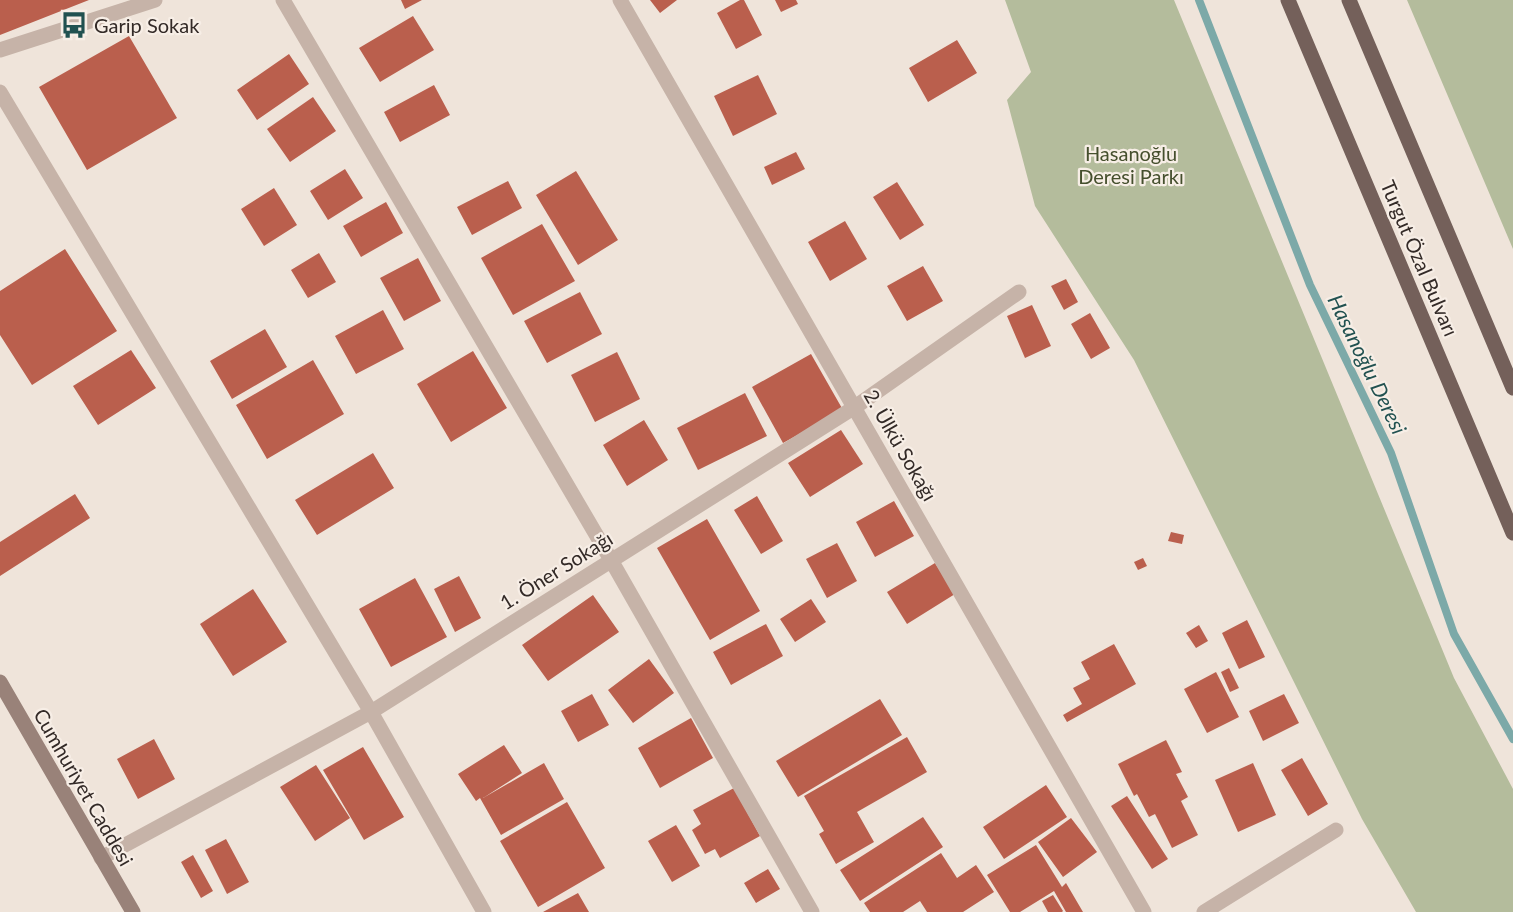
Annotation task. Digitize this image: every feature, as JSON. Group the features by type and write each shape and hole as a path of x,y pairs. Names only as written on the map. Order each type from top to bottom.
{"main road":[{"name":"Turgut Özal Bulvarı","path":"1288,0 1513,533"},
{"name":"Turgut Özal Bulvarı","path":"1349,0 1513,388"},
{"name":"Cumhuriyet Caddesi","path":"0,682 133,912"}],"street":[{"path":"0,50 155,0"},
{"path":"283,0 611,560 812,912"},
{"name":"2. Ülkü Sokağı","path":"620,0 1144,912"},
{"path":"0,92 371,712 484,912"},
{"name":"1. Öner Sokağı","path":"101,858 371,712 855,407 1019,292"},
{"path":"1204,912 1336,830"}],"green space":[{"name":"Hasanoğlu Deresi Parkı","path":"1005,0 1174,0 1454,678 1513,789 1513,912 1416,912 1362,819 1134,360 1035,206 1007,100 1031,72"},
{"path":"1407,0 1513,0 1513,249"}],"building":[{"path":"0,0 89,0 0,35"},
{"path":"401,0 422,0 405,9"},
{"path":"650,0 677,0 660,13"},
{"path":"744,0 762,35 736,49 717,13"},
{"path":"775,0 796,0 798,4 781,12"},
{"path":"413,16 434,50 380,82 359,48"},
{"path":"129,36 177,118 87,170 39,87"},
{"path":"957,40 977,73 928,102 909,68"},
{"path":"289,54 309,84 257,120 237,90"},
{"path":"758,75 777,114 733,136 714,96"},
{"path":"434,85 450,115 400,142 384,112"},
{"path":"313,97 336,131 290,162 267,129"},
{"path":"796,152 805,169 772,185 764,167"},
{"path":"345,169 363,198 328,220 310,191"},
{"path":"576,171 618,240 578,265 536,195"},
{"path":"508,181 522,208 472,235 457,207"},
{"path":"897,182 924,225 900,240 873,197"},
{"path":"274,188 297,225 264,246 241,209"},
{"path":"386,202 403,233 361,257 343,226"},
{"path":"845,221 867,259 830,281 808,242"},
{"path":"542,224 575,281 513,315 481,258"},
{"path":"65,249 117,331 32,385 0,335 0,291"},
{"path":"319,253 336,282 308,298 291,270"},
{"path":"418,258 441,301 404,321 380,278"},
{"path":"923,266 943,301 907,321 887,286"},
{"path":"1066,279 1078,302 1064,310 1051,286"},
{"path":"580,292 602,334 547,363 524,321"},
{"path":"1032,305 1051,346 1025,358 1007,316"},
{"path":"383,310 404,349 356,374 335,336"},
{"path":"1090,313 1110,348 1091,359 1071,324"},
{"path":"265,329 287,367 232,399 210,361"},
{"path":"131,350 156,388 98,425 73,386"},
{"path":"473,351 507,408 451,442 417,384"},
{"path":"617,352 640,399 595,422 571,375"},
{"path":"811,354 843,410 783,443 752,387"},
{"path":"313,360 344,414 267,459 236,405"},
{"path":"745,393 767,436 698,470 677,428"},
{"path":"644,420 668,460 627,486 603,445"},
{"path":"841,430 863,464 810,497 788,463"},
{"path":"373,453 394,488 317,535 295,500"},
{"path":"75,494 90,518 0,576 0,542"},
{"path":"757,496 783,541 761,554 734,510"},
{"path":"894,501 914,536 875,557 856,522"},
{"path":"707,519 760,611 710,640 657,548"},
{"path":"1171,532 1184,535 1182,544 1168,541"},
{"path":"837,543 857,581 827,598 806,559"},
{"path":"1143,558 1147,566 1138,570 1134,562"},
{"path":"935,563 955,594 907,624 887,592"},
{"path":"459,576 481,618 455,632 434,589"},
{"path":"415,578 447,637 391,667 359,609"},
{"path":"253,589 287,642 233,676 200,624"},
{"path":"593,595 619,632 548,681 522,645"},
{"path":"811,599 826,622 795,642 780,619"},
{"path":"1247,620 1265,657 1239,669 1222,633"},
{"path":"766,624 783,656 731,685 713,652"},
{"path":"1199,625 1208,641 1196,648 1186,633"},
{"path":"1114,644 1136,684 1067,722 1063,715 1082,704 1073,688 1090,679 1081,662"},
{"path":"649,659 674,693 633,723 608,690"},
{"path":"1229,668 1239,688 1230,692 1221,672"},
{"path":"1216,672 1239,717 1207,733 1184,689"},
{"path":"592,694 609,725 578,742 561,711"},
{"path":"1284,694 1299,723 1263,741 1249,711"},
{"path":"880,699 902,735 798,797 776,761"},
{"path":"691,718 713,758 660,788 638,748"},
{"path":"907,737 927,772 857,812 874,842 836,864 819,834 824,831 804,796"},
{"path":"154,739 175,779 138,799 117,759"},
{"path":"1166,740 1182,772 1176,774 1188,797 1181,801 1198,835 1172,848 1155,814 1149,817 1137,794 1134,796 1118,764"},
{"path":"504,745 522,773 483,798 544,763 564,799 501,835 480,798 476,801 458,774"},
{"path":"363,747 404,817 364,840 323,770"},
{"path":"1302,758 1328,804 1308,816 1281,770"},
{"path":"1253,763 1276,815 1238,832 1215,780"},
{"path":"316,765 350,818 315,841 280,787"},
{"path":"1046,785 1067,817 1004,859 983,827"},
{"path":"734,788 760,836 720,858 715,849 705,854 692,830 701,824 693,810"},
{"path":"1127,796 1168,859 1152,869 1111,806"},
{"path":"567,802 605,868 538,907 500,841"},
{"path":"923,817 943,847 860,901 840,870"},
{"path":"1071,818 1097,852 1063,877 1038,842"},
{"path":"676,825 700,866 672,882 648,841"},
{"path":"226,839 249,882 227,894 205,850"},
{"path":"1036,845 1062,887 1066,883 1083,912 1066,912 1054,891 1020,912 1010,912 987,875"},
{"path":"941,853 957,878 976,865 994,892 963,912 927,912 920,901 903,912 870,912 864,903"},
{"path":"193,855 213,891 201,898 181,862"},
{"path":"768,869 780,889 756,903 744,883"},
{"path":"578,893 589,912 543,912"},
{"path":"1053,895 1062,912 1048,912 1042,901"}],"waterway":[{"name":"Hasanoğlu Deresi","path":"1199,0 1310,285 1391,453 1454,634 1513,739"}],"place":[{"name":"Garip Sokak","path":"74,25"}]}
